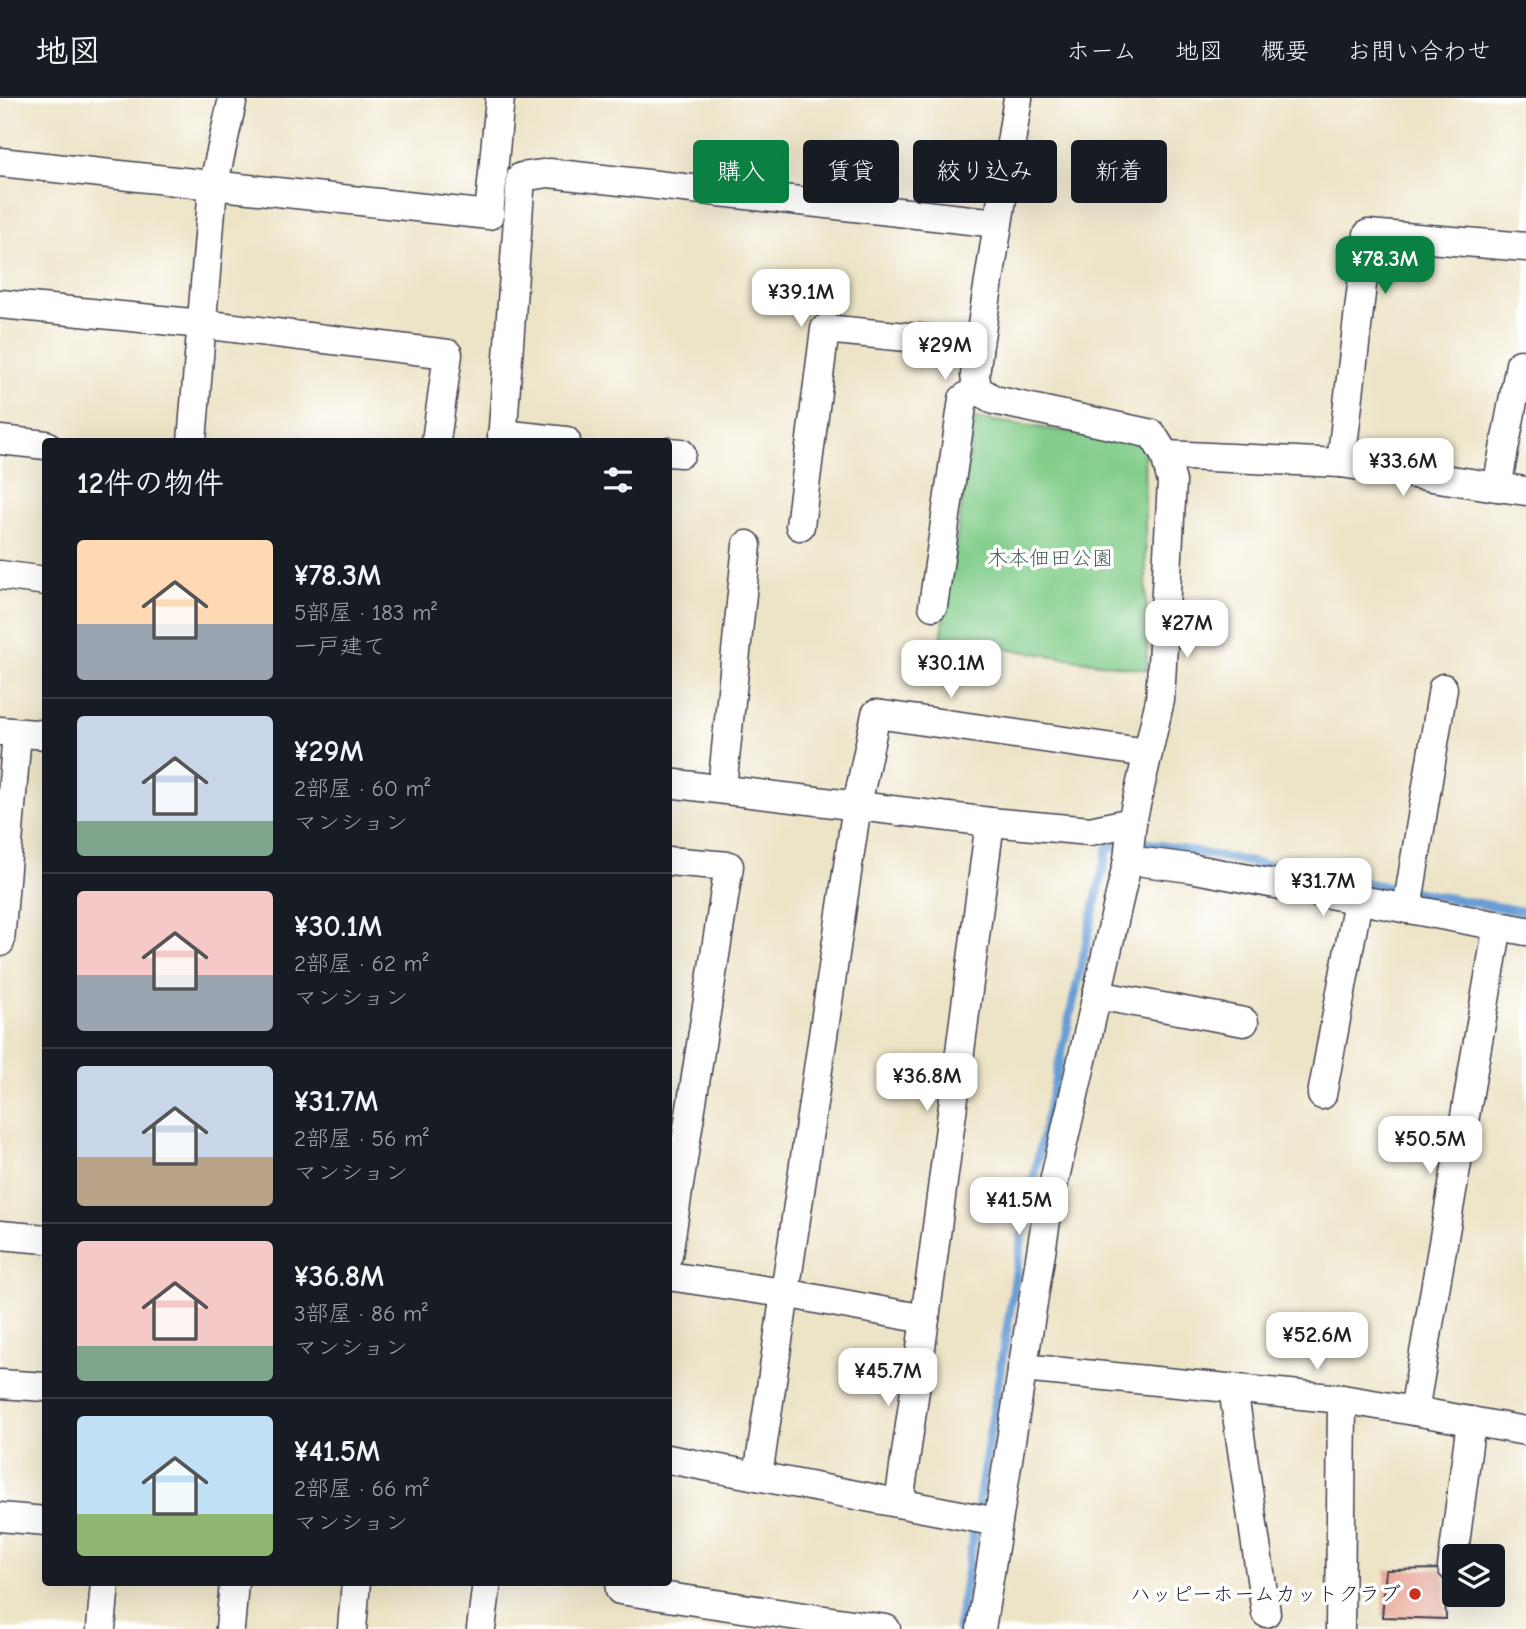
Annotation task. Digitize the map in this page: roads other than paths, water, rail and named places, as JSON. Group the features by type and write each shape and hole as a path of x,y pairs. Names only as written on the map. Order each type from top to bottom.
{"street":[{"path":"192,438 213,187 233,98"},
{"path":"0,162 489,215 500,98"},
{"path":"511,98 520,98"},
{"path":"981,1629 992,1521 1022,1368 1048,1208 1160,700 1172,482 1165,455 1152,434 994,400 977,389 975,374 979,344 1018,98"},
{"path":"502,438 521,177 549,173 997,223"},
{"path":"1341,463 1368,234 1526,247"},
{"path":"0,304 201,324 448,354 436,438"},
{"path":"800,526 825,329 979,344"},
{"path":"1497,487 1520,364 1526,365"},
{"path":"933,606 963,399 977,389"},
{"path":"0,440 42,445"},
{"path":"1165,455 1341,463 1526,491"},
{"path":"722,788 747,545"},
{"path":"0,575 42,580"},
{"path":"1410,892 1443,688"},
{"path":"758,1476 857,805 876,714 1148,753"},
{"path":"0,942 9,732 42,735"},
{"path":"672,783 990,822 1090,831 1130,841 1190,868 1358,900 1410,892 1498,925 1526,931"},
{"path":"899,1503 990,822"},
{"path":"672,861 729,866 672,1229"},
{"path":"1322,1095 1358,900"},
{"path":"1414,1410 1498,925"},
{"path":"1097,995 1244,1022"},
{"path":"0,1236 42,1239"},
{"path":"672,1277 784,1293 925,1319"},
{"path":"1022,1368 1342,1399 1471,1421 1525,1427"},
{"path":"0,1384 42,1387"},
{"path":"1233,1388 1266,1613"},
{"path":"1340,1629 1342,1399"},
{"path":"1455,1544 1471,1421"},
{"path":"672,1460 992,1521"},
{"path":"0,1517 42,1521"},
{"path":"101,1629 105,1586"},
{"path":"230,1629 234,1586"},
{"path":"352,1629 356,1586"},
{"path":"481,1629 486,1586"},
{"path":"620,1586 620,1590 886,1629"}],"waterway":[{"path":"958,1629 1027,1206 1108,847 1146,843 1526,912"}],"place":[{"name":"ハッピーホームカットクラブ","path":"1415,1594"}],"park label":[{"name":"木本佃田公園","path":"1050,558"}]}
